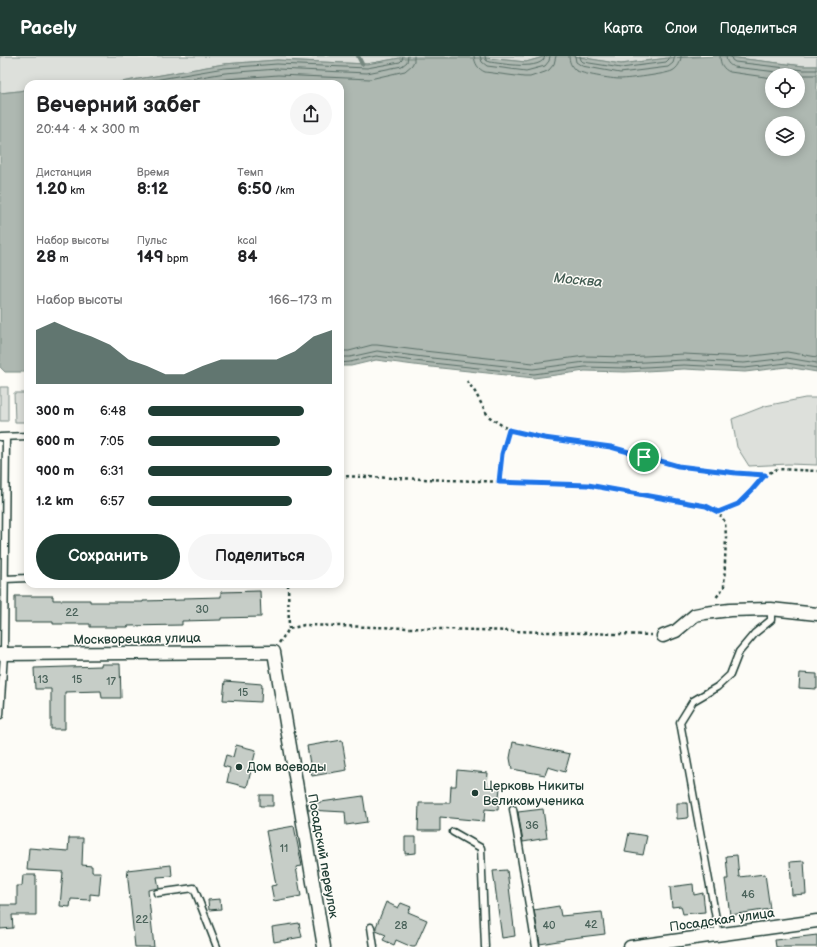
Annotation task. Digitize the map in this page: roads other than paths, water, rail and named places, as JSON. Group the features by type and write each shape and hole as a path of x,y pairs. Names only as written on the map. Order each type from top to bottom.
{"street":[{"path":"663,636 676,630 695,615 705,613 730,610 771,609 817,614"},
{"name":"Москворецкая улица","path":"2,654 274,652"},
{"name":"Посадский переулок","path":"274,652 324,947"},
{"name":"Посадская улица","path":"630,947 720,941 817,921"}],"lane":[{"path":"0,715 5,579 3,437 24,436"},
{"path":"5,579 24,578"},
{"path":"720,941 680,722 693,701 717,687 730,674 739,652 755,633 771,620 771,609"},
{"path":"513,809 536,947"},
{"path":"453,832 482,848 485,947"},
{"path":"157,893 194,888 216,947"},
{"path":"371,927 374,947"}],"water":[{"name":"Москва","path":"547,56 573,56 621,64 668,58 720,56 804,66 817,66 817,372 787,367 745,372 684,369 625,372 585,371 534,378 376,360 351,366 344,366 344,80 133,80 224,64 277,60 367,64 400,58 486,58 526,62"},
{"path":"24,90 24,372 5,372 0,367 0,93"}],"waterway":[{"path":"358,56 362,64"}],"place":[{"name":"Дом воеводы","path":"239,767"},
{"name":"Церковь Никиты Великомученика","path":"475,793"}]}
